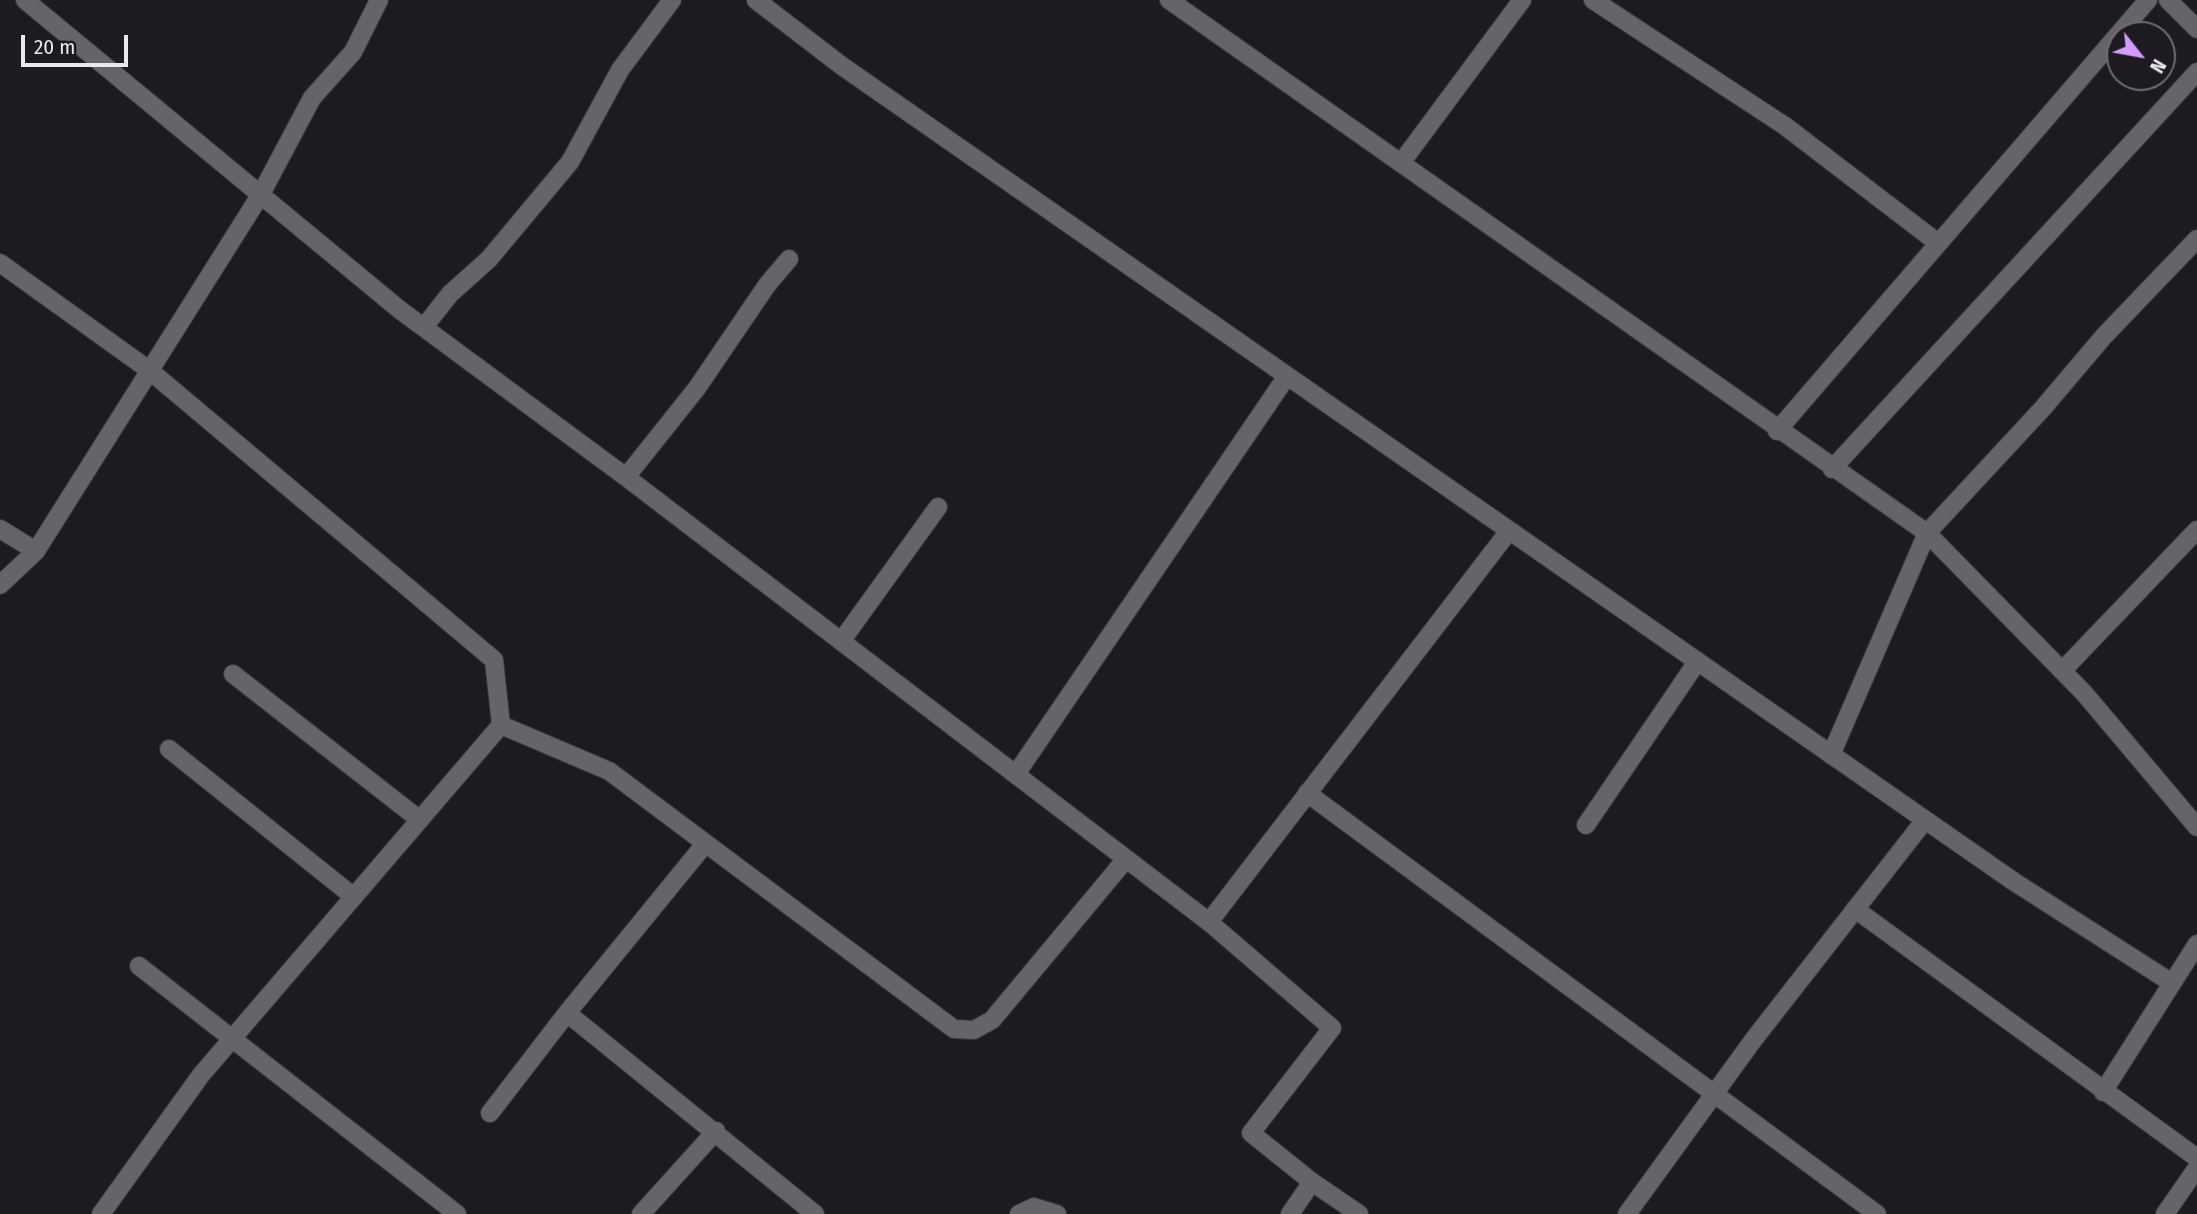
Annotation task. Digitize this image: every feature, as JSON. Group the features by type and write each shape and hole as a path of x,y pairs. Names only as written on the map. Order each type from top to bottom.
{"street":[{"path":"25,0 424,327 842,640 1209,922 1332,1028 1251,1133 1312,1182 1359,1214"},
{"path":"424,327 450,294 489,259 570,162 620,70 672,0"},
{"path":"756,0 854,74 1697,662 2013,881 2172,983"},
{"path":"1169,0 1832,469 1927,533 2062,671 2197,827"},
{"path":"1401,163 1522,0"},
{"path":"1593,0 1785,126 1938,243"},
{"path":"1777,430 2148,0"},
{"path":"2168,0 2197,29"},
{"path":"0,585 36,551 261,194 312,97 353,52 370,2"},
{"path":"1832,469 2197,72"},
{"path":"1831,755 1927,533 2043,408 2104,336 2197,239"},
{"path":"626,477 696,388 767,285 789,259"},
{"path":"0,263 149,370 494,660 501,725 201,1075 101,1214"},
{"path":"1016,774 1287,376"},
{"path":"842,640 938,507"},
{"path":"0,530 36,551"},
{"path":"2062,671 2197,530"},
{"path":"1209,922 1509,531"},
{"path":"1586,825 1697,662"},
{"path":"233,674 420,820"},
{"path":"501,725 609,771 954,1029 974,1030 992,1020 1126,859"},
{"path":"169,749 354,897"},
{"path":"1307,793 1877,1214"},
{"path":"1627,1214 1717,1094 1754,1039 1925,820"},
{"path":"490,1113 566,1013 705,844"},
{"path":"1855,909 2197,1158"},
{"path":"2103,1092 2197,944"},
{"path":"139,966 234,1037 457,1214"},
{"path":"566,1013 716,1131 815,1214"},
{"path":"642,1214 716,1131"},
{"path":"2165,1214 2197,1168"},
{"path":"1290,1214 1312,1182"},
{"path":"1019,1214 1034,1207 1057,1214"}]}
